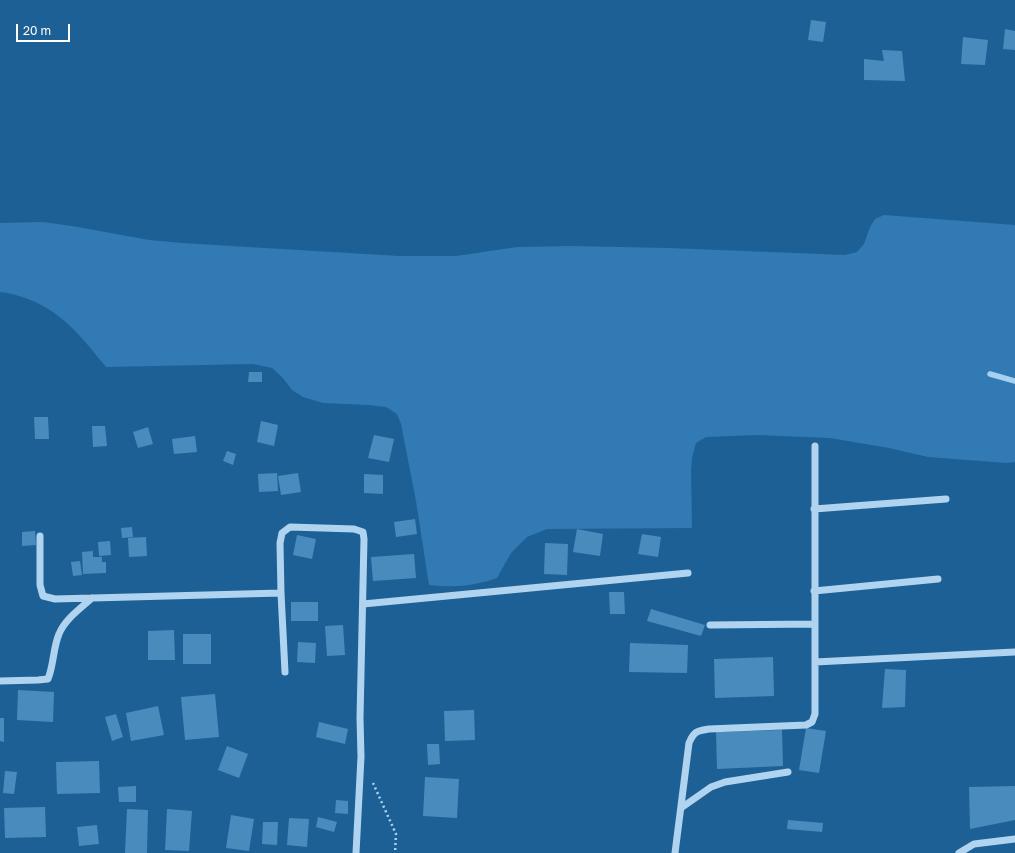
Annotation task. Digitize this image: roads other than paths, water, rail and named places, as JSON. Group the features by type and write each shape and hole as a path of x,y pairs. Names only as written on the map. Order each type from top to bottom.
{"street":[{"path":"675,853 689,743 692,735 697,731 709,729 806,725 812,722 815,714 814,446"},
{"path":"814,509 946,500"},
{"path":"285,672 281,593 280,543 282,533 290,527 354,529 363,532 360,718 361,757 356,853"},
{"path":"40,536 40,585 42,596 55,599 281,593"},
{"path":"363,604 688,573"},
{"path":"814,591 938,579"},
{"path":"0,681 48,679 52,670 58,634 65,622 92,598"},
{"path":"710,625 814,624"},
{"path":"815,662 1015,652"},
{"path":"681,808 711,787 725,782 788,772"},
{"path":"959,853 974,844 1015,839"}],"waterway":[{"path":"990,374 1015,381"}]}
